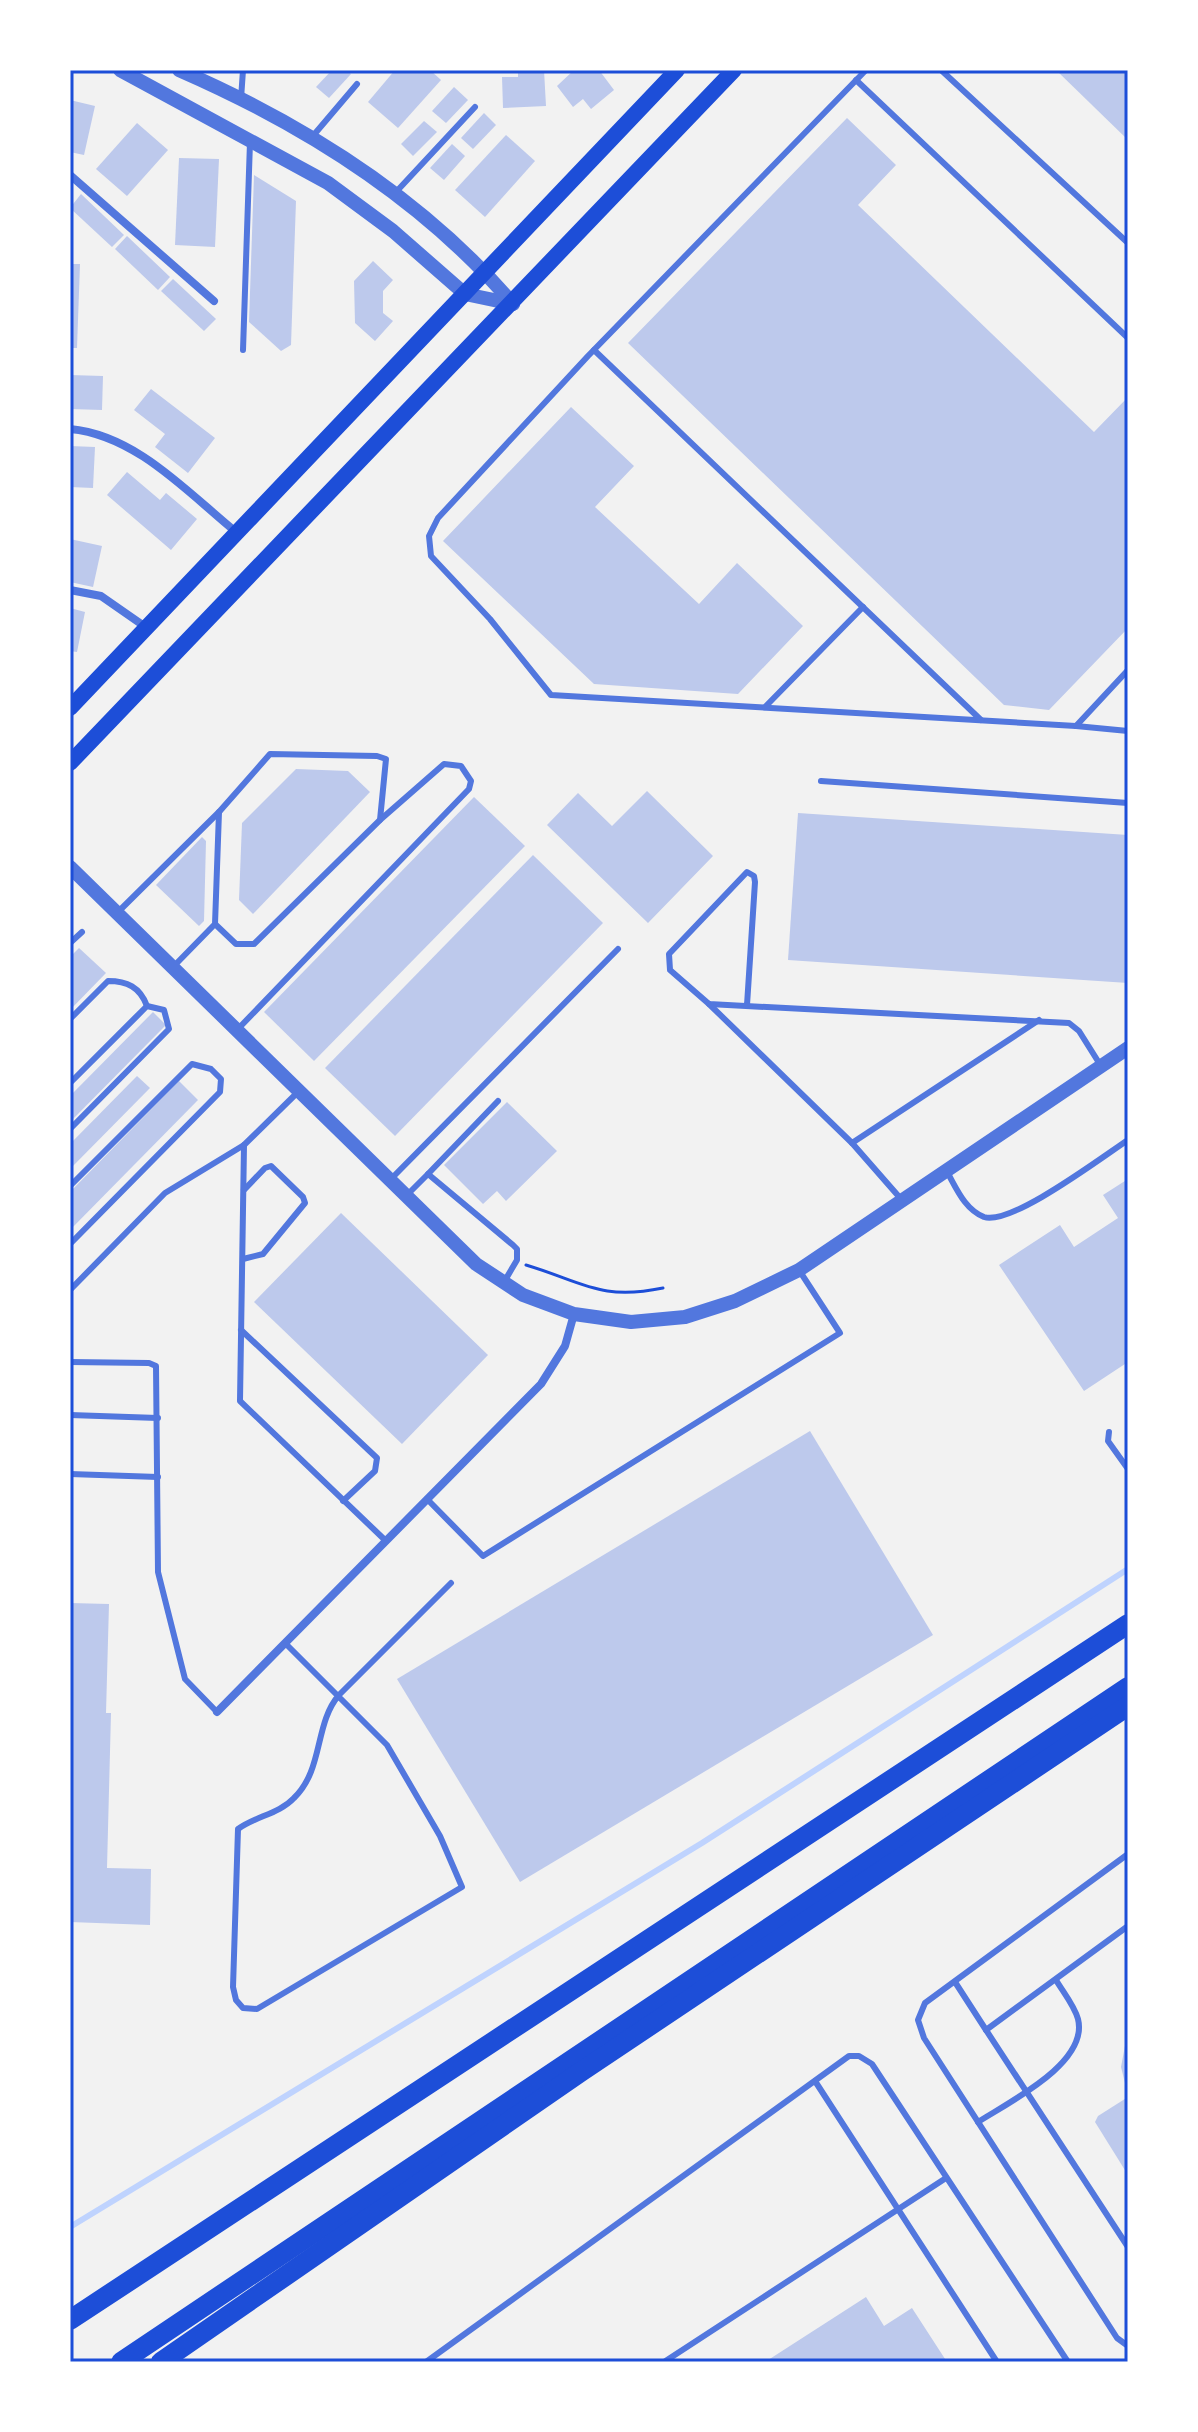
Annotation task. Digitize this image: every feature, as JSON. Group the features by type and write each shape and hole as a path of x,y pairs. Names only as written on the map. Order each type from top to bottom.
{"highway":[{"path":"70,2320 1128,1624"},
{"path":"121,2362 1128,1687"},
{"path":"161,2362 582,2071 1128,1706"}],"main road":[{"path":"70,708 677,70"},
{"path":"70,763 734,70"}],"street":[{"path":"120,70 155,92 251,138 328,183 393,231 465,294 513,304"},
{"path":"179,70 312,137 393,195 486,272 513,304"},
{"path":"70,175 214,301"},
{"path":"70,429 97,432 140,454 236,532"},
{"path":"70,590 101,596 147,628"},
{"path":"70,867 476,1264 523,1295 574,1314 631,1322 685,1317 735,1301 799,1270 1128,1048"},
{"path":"217,1712 541,1384 565,1346 574,1314"}],"lane":[{"path":"241,99 243,70"},
{"path":"866,70 594,350 438,518 429,536 431,556 490,619 551,695 1128,731"},
{"path":"941,70 1128,243"},
{"path":"856,80 1128,338"},
{"path":"312,137 357,84"},
{"path":"393,195 475,107"},
{"path":"243,350 251,138"},
{"path":"594,350 981,720"},
{"path":"765,707 863,607"},
{"path":"1076,726 1128,670"},
{"path":"117,913 219,812 274,752 382,757 387,761 380,820"},
{"path":"215,924 236,944 254,944 380,820 444,764 461,766 471,781 469,789 237,1030"},
{"path":"821,781 1128,803"},
{"path":"173,967 215,924 219,812"},
{"path":"747,1005 755,882 754,876 747,872 669,954 670,970 852,1143 901,1199"},
{"path":"70,943 82,932"},
{"path":"390,1180 618,949"},
{"path":"70,1019 108,981 125,981 142,994 147,1006"},
{"path":"709,1004 1069,1023 1079,1031 1101,1066"},
{"path":"70,1083 147,1006"},
{"path":"70,1129 169,1029 164,1010 147,1006"},
{"path":"852,1143 1039,1020"},
{"path":"70,1186 192,1064 211,1069 221,1079 220,1092 70,1244"},
{"path":"70,1290 165,1193 244,1145 299,1091"},
{"path":"407,1195 498,1101"},
{"path":"946,1169 966,1205 985,1217 1011,1216 1128,1140"},
{"path":"244,1145 239,1395 243,1408 386,1541"},
{"path":"243,1192 265,1168 271,1166 305,1203 263,1254 243,1259"},
{"path":"428,1174 513,1245 518,1253 504,1282"},
{"path":"427,1499 483,1556 840,1333 799,1270"},
{"path":"241,1330 377,1458 375,1471 343,1501"},
{"path":"70,1362 154,1363 158,1370 158,1572 185,1679 217,1712"},
{"path":"70,1415 158,1418"},
{"path":"1109,1432 1108,1441 1128,1469"},
{"path":"70,1474 158,1477"},
{"path":"285,1643 339,1695 387,1745 440,1836 462,1887 257,2009 243,2008 236,2000 233,1987 238,1829 282,1809 305,1786 319,1753 327,1708 339,1695 451,1583"},
{"path":"1128,1854 925,2003 920,2011 920,2029 1117,2338 1128,2346"},
{"path":"986,2030 1128,1926"},
{"path":"978,2122 1062,2064 1072,2051 1078,2033 1073,2007 1056,1980"},
{"path":"955,1982 1128,2247"},
{"path":"426,2362 849,2056 859,2056 872,2064 1068,2362"},
{"path":"815,2081 997,2362"},
{"path":"664,2362 946,2178"}],"path":[{"path":"515,1263 601,1291 630,1295 663,1288"}],"building":[{"path":"332,70 346,70 351,74 329,98 316,87"},
{"path":"395,70 430,70 441,80 398,128 368,102"},
{"path":"518,70 544,70 546,106 503,108 502,77 518,77"},
{"path":"574,70 599,70 614,90 591,109 583,99 573,107 557,86"},
{"path":"1056,70 1128,70 1128,140"},
{"path":"454,87 468,100 446,123 432,111"},
{"path":"70,100 95,106 84,155 70,152"},
{"path":"484,113 496,125 473,149 461,138"},
{"path":"847,118 896,165 858,205 1094,432 1128,397 1128,628 1049,710 1004,705 628,343"},
{"path":"424,121 437,132 413,156 401,144"},
{"path":"137,123 168,150 127,196 96,169"},
{"path":"506,135 535,161 485,217 455,190"},
{"path":"452,144 465,156 444,180 430,168"},
{"path":"179,158 219,159 215,247 175,245"},
{"path":"254,175 296,201 291,345 281,351 249,322"},
{"path":"81,194 124,235 112,247 70,208"},
{"path":"127,236 170,277 158,290 115,249"},
{"path":"373,261 393,280 383,291 383,313 393,321 375,341 355,323 354,281"},
{"path":"70,264 80,264 77,348 70,348"},
{"path":"173,279 216,319 204,331 161,291"},
{"path":"70,375 103,376 102,410 70,409"},
{"path":"151,389 215,438 188,473 155,447 165,434 134,410"},
{"path":"571,407 634,466 595,507 699,604 737,563 803,626 738,694 594,684 443,541"},
{"path":"70,446 95,447 93,488 70,487"},
{"path":"127,472 160,500 166,493 197,519 171,550 107,495"},
{"path":"70,539 102,546 93,587 70,582"},
{"path":"70,608 85,612 77,652 70,651"},
{"path":"296,769 348,771 370,792 253,914 239,900 242,823"},
{"path":"647,791 713,856 648,923 547,825 578,793 612,826"},
{"path":"474,797 525,846 314,1061 264,1012"},
{"path":"798,813 1128,835 1128,983 788,960"},
{"path":"202,837 206,841 204,921 199,926 156,885"},
{"path":"533,855 603,923 395,1136 325,1068"},
{"path":"79,948 106,973 70,1010 70,957"},
{"path":"153,1012 166,1025 70,1122 70,1096"},
{"path":"137,1076 150,1088 70,1169 70,1144"},
{"path":"179,1081 198,1100 70,1230 70,1192"},
{"path":"507,1102 557,1151 506,1201 497,1191 483,1204 444,1165"},
{"path":"1128,1179 1128,1362 1084,1391 999,1265 1060,1225 1074,1247 1118,1218 1103,1195"},
{"path":"341,1213 488,1355 402,1444 254,1302"},
{"path":"810,1431 933,1635 520,1882 397,1679"},
{"path":"70,1603 109,1604 106,1713 111,1713 107,1868 151,1869 150,1925 70,1922"},
{"path":"1128,2035 1128,2095 1121,2067"},
{"path":"1128,2097 1128,2175 1095,2122 1098,2116"},
{"path":"866,2297 884,2326 912,2308 947,2362 765,2362"}],"waterway":[{"path":"70,2227 702,1843 1128,1569"}]}
